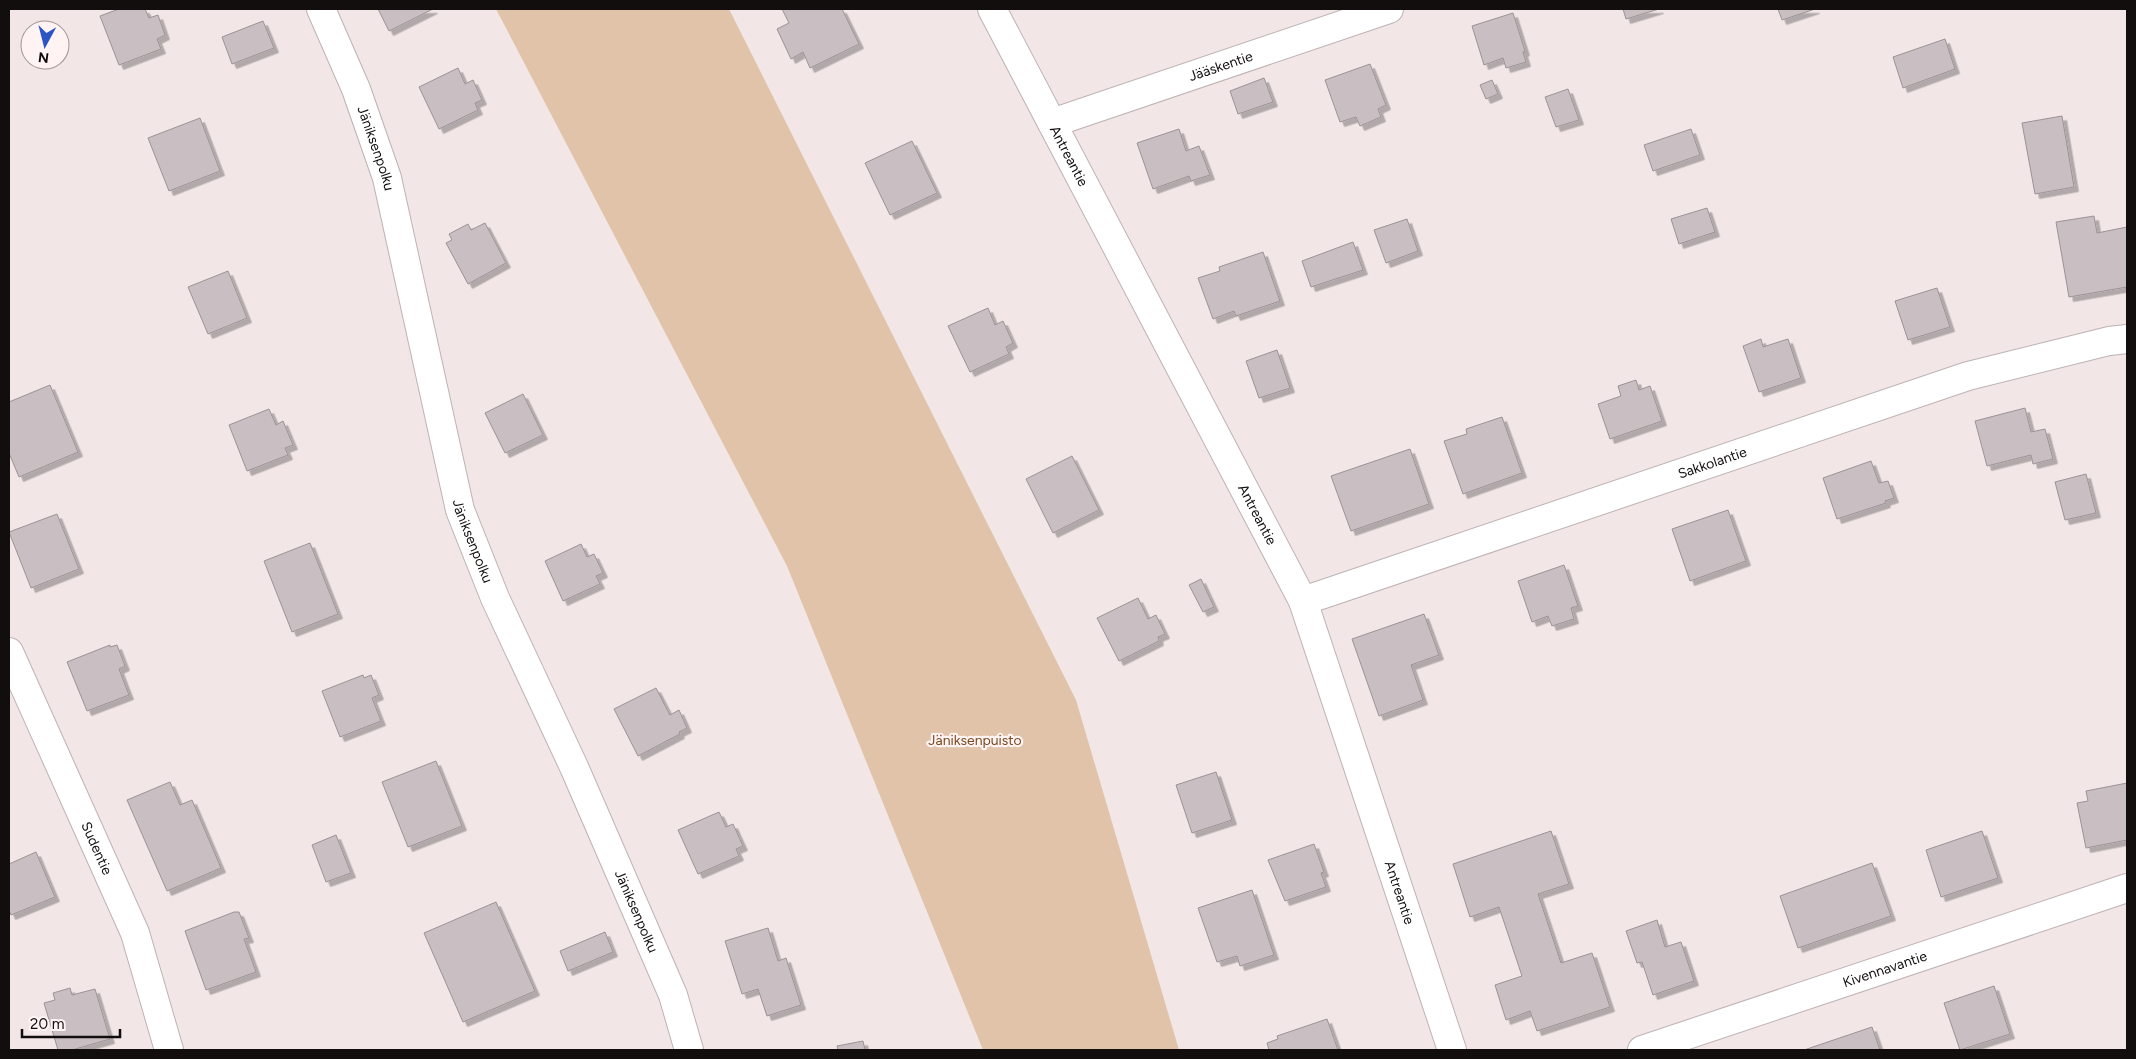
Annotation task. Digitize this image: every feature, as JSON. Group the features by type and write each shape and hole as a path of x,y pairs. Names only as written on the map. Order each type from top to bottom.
{"street":[{"name":"Jäniksenpolku","path":"321,9 356,89 387,178 460,510 495,598 574,767 673,995 689,1050"},
{"name":"Antreantie","path":"992,9 1303,600 1452,1050"},
{"name":"Jääskentie","path":"1052,123 1389,9"},
{"name":"Sakkolantie","path":"1303,600 1968,376 2109,341 2127,339"},
{"name":"Sudentie","path":"9,652 135,933 169,1050"},
{"name":"Kivennavantie","path":"1642,1050 2127,888"}],"green space":[{"name":"Jäniksenpuisto","path":"496,9 729,9 1076,700 1179,1050 983,1050 787,566"}],"building":[{"path":"119,9 145,9 149,18 158,15 165,35 157,39 161,49 119,65 100,16"},
{"path":"378,9 433,9 389,31"},
{"path":"782,9 842,9 859,44 810,68 803,52 791,59 777,29 789,23"},
{"path":"1623,9 1659,9 1626,19"},
{"path":"1778,9 1815,9 1782,20"},
{"path":"1513,13 1525,51 1523,52 1526,62 1506,68 1503,58 1484,65 1472,26"},
{"path":"263,21 274,48 232,64 222,37"},
{"path":"1945,39 1955,69 1903,88 1893,57"},
{"path":"1370,64 1386,105 1378,109 1381,117 1360,126 1356,117 1340,122 1325,80"},
{"path":"458,68 465,84 473,80 482,100 475,103 478,110 439,129 419,87"},
{"path":"1264,78 1273,102 1238,114 1230,91"},
{"path":"1492,80 1498,94 1486,99 1480,85"},
{"path":"1568,89 1579,120 1556,127 1545,97"},
{"path":"2062,116 2074,187 2035,194 2022,123"},
{"path":"200,118 220,171 169,191 148,138"},
{"path":"1179,129 1186,151 1199,146 1210,175 1191,181 1189,176 1153,189 1137,143"},
{"path":"1691,129 1700,155 1653,171 1644,145"},
{"path":"912,141 937,193 890,215 865,163"},
{"path":"1707,208 1715,232 1679,244 1671,219"},
{"path":"2094,216 2097,233 2127,227 2127,287 2069,297 2056,222"},
{"path":"1407,219 1418,251 1386,263 1374,230"},
{"path":"485,223 506,263 468,284 446,243 452,240 449,234 468,224 471,230"},
{"path":"1353,242 1363,270 1311,287 1302,261"},
{"path":"1263,252 1280,301 1236,316 1234,311 1213,319 1198,278 1220,271 1219,267"},
{"path":"228,271 247,318 208,334 188,287"},
{"path":"1937,288 1950,327 1908,340 1895,301"},
{"path":"988,308 995,325 1003,321 1013,343 1006,347 1009,354 970,372 948,326"},
{"path":"1761,339 1763,347 1788,339 1801,378 1759,392 1743,346"},
{"path":"1277,350 1290,388 1259,398 1246,361"},
{"path":"1636,380 1639,390 1650,386 1662,421 1610,439 1598,404 1621,396 1618,386"},
{"path":"50,385 78,452 19,477 9,453 9,402"},
{"path":"523,394 543,435 505,453 485,413"},
{"path":"2025,408 2031,432 2045,429 2053,459 2033,464 2031,455 1987,466 1975,421"},
{"path":"269,409 276,425 283,421 293,445 285,448 288,455 247,471 229,425"},
{"path":"1502,417 1522,473 1463,494 1444,441 1467,434 1466,429"},
{"path":"1410,449 1429,504 1351,531 1331,476"},
{"path":"1072,456 1099,510 1053,533 1026,479"},
{"path":"1871,461 1879,483 1888,481 1894,498 1885,501 1886,503 1837,519 1823,478"},
{"path":"2086,474 2096,513 2065,520 2055,482"},
{"path":"1728,510 1746,561 1690,581 1672,529"},
{"path":"57,514 79,569 31,588 9,532"},
{"path":"310,543 338,614 292,632 264,561"},
{"path":"581,544 587,557 594,554 603,573 596,576 600,584 563,601 545,561"},
{"path":"1564,565 1578,606 1571,608 1574,619 1552,626 1548,616 1532,622 1518,581"},
{"path":"1201,579 1214,607 1203,612 1189,585"},
{"path":"1138,598 1148,619 1156,615 1165,634 1158,637 1159,641 1119,661 1097,618"},
{"path":"1424,614 1439,655 1411,665 1423,700 1379,716 1352,639"},
{"path":"110,645 110,647 117,645 125,666 119,669 129,695 87,711 67,662"},
{"path":"363,675 364,678 371,675 379,695 372,698 381,721 340,737 322,691"},
{"path":"656,688 670,715 679,710 687,728 679,732 680,734 638,756 614,709"},
{"path":"436,761 462,826 408,847 382,782"},
{"path":"1216,772 1232,820 1192,833 1176,785"},
{"path":"170,782 180,805 192,800 221,868 167,891 127,800"},
{"path":"2127,783 2127,840 2086,848 2077,803 2088,801 2086,791"},
{"path":"719,812 726,827 733,824 743,846 736,849 739,856 698,874 678,830"},
{"path":"1551,831 1569,884 1538,894 1561,963 1592,953 1610,1007 1537,1031 1530,1011 1506,1020 1495,985 1522,976 1499,907 1470,917 1453,864"},
{"path":"1982,831 1998,878 1941,897 1926,850"},
{"path":"336,835 351,873 326,882 312,845"},
{"path":"1314,844 1324,872 1321,873 1326,887 1285,901 1268,860"},
{"path":"36,852 55,897 11,915 9,910 9,864"},
{"path":"1872,863 1891,916 1798,948 1780,896"},
{"path":"1252,890 1274,955 1240,966 1237,956 1217,962 1198,908"},
{"path":"496,902 535,991 463,1022 424,933"},
{"path":"234,912 239,912 249,938 244,939 256,972 206,990 185,931"},
{"path":"1657,920 1665,947 1681,942 1694,981 1653,995 1642,962 1637,963 1626,931"},
{"path":"768,928 778,961 786,958 801,1005 767,1016 758,989 742,994 725,941"},
{"path":"605,932 613,952 568,971 560,951"},
{"path":"1994,986 2010,1034 1960,1050 1944,1003"},
{"path":"70,988 72,995 95,989 110,1039 72,1050 58,1050 44,1003 55,1000 53,993"},
{"path":"1327,1019 1338,1050 1269,1050 1267,1043 1278,1039 1277,1036"},
{"path":"1872,1027 1880,1050 1804,1050"},
{"path":"863,1041 865,1050 838,1050 837,1046"}]}
